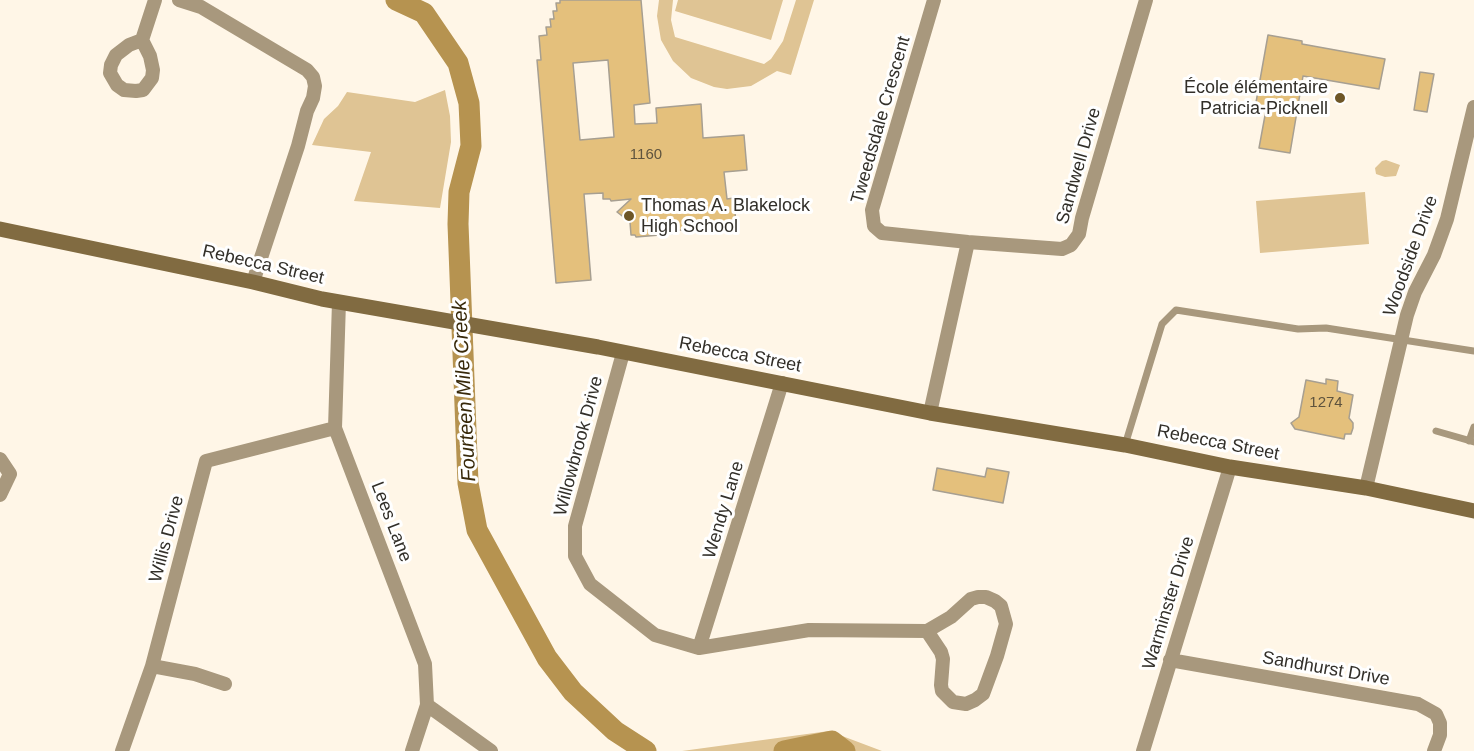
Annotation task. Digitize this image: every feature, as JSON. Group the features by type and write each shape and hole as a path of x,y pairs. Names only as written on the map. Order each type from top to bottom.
{"main road":[{"name":"Rebecca Street","path":"0,229 254,282 322,299 486,327 930,413 1125,445 1230,467 1366,488 1474,511"}],"street":[{"path":"142,40 155,0"},
{"path":"179,0 201,7 307,70 313,77 315,86 313,98 254,282"},
{"name":"Tweedsdale Crescent","path":"934,0 872,210 874,226 882,233 968,242"},
{"name":"Sandwell Drive","path":"968,242 1062,249 1071,245 1079,234 1146,0"},
{"name":"Woodside Drive","path":"1366,488 1415,292 1434,255 1447,219 1474,107"},
{"path":"930,413 968,242"},
{"name":"Lees Lane","path":"339,302 335,428 425,664 428,705 412,751"},
{"name":"Willowbrook Drive","path":"623,353 575,526 576,556 590,584 655,635 699,648 809,630 927,631"},
{"name":"Wendy Lane","path":"699,648 782,383"},
{"name":"Willis Drive","path":"122,751 152,666 206,461 335,428"},
{"path":"0,459 10,474 0,495"},
{"name":"Warminster Drive","path":"1143,751 1230,467"},
{"path":"978,597 995,601 1001,606 1006,624 983,694 966,704 953,702 942,691 940,685 943,659 939,646 927,631 951,617 971,599 978,597"},
{"name":"Sandhurst Drive","path":"1170,660 1418,704 1436,714 1440,723 1440,735 1434,751"},
{"path":"152,666 195,674 225,684"},
{"path":"428,705 491,751"}],"lane":[{"path":"1125,445 1162,324 1176,310 1298,329 1326,328 1474,351"},
{"path":"1436,431 1472,442 1474,427"}],"shaded area":[{"path":"659,0 673,0 671,20 675,37 764,64 771,59 783,41 796,0 814,0 791,75 777,71 751,86 727,89 714,87 691,78 673,61 661,40 657,16"},
{"path":"678,0 783,0 771,40 675,11"},
{"path":"445,90 450,116 451,142 440,208 354,201 371,152 312,145 324,119 338,106 347,92 415,102"},
{"path":"1386,160 1400,165 1396,176 1385,177 1376,174 1375,168"},
{"path":"1365,192 1369,244 1260,253 1256,201"},
{"path":"829,731 882,751 682,751"}],"building":[{"path":"560,0 641,0 650,103 634,105 635,124 657,123 656,108 701,104 703,138 744,135 747,170 724,172 727,199 734,198 736,225 636,237 631,235 630,222 617,212 631,199 611,201 603,199 603,193 584,194 591,280 556,283 537,60 541,60 539,36 547,35 546,27 551,27 550,19 554,19 553,11 557,11 556,3 560,3","holes":["608,60 614,137 580,140 573,63"]},
{"path":"1268,35 1302,41 1302,44 1385,59 1379,89 1303,76 1290,153 1259,148 1266,110 1255,108"},
{"path":"1420,72 1434,74 1427,112 1414,110"},
{"path":"1326,379 1338,381 1337,391 1353,395 1349,418 1353,423 1353,428 1351,434 1345,434 1344,439 1295,429 1291,423 1299,417 1306,380 1326,384"},
{"path":"937,468 985,477 987,468 1009,472 1003,503 933,490"}],"waterway":[{"name":"Fourteen Mile Creek","path":"396,0 424,13 458,63 469,103 471,146 459,192 458,224 468,483 477,530 547,658 573,692 615,731 646,751"},
{"name":"Fourteen Mile Creek","path":"784,751 832,741 845,751"}],"place":[{"name":"École élémentaire Patricia-Picknell","path":"1340,98"},
{"name":"Thomas A. Blakelock High School","path":"629,216"}]}
